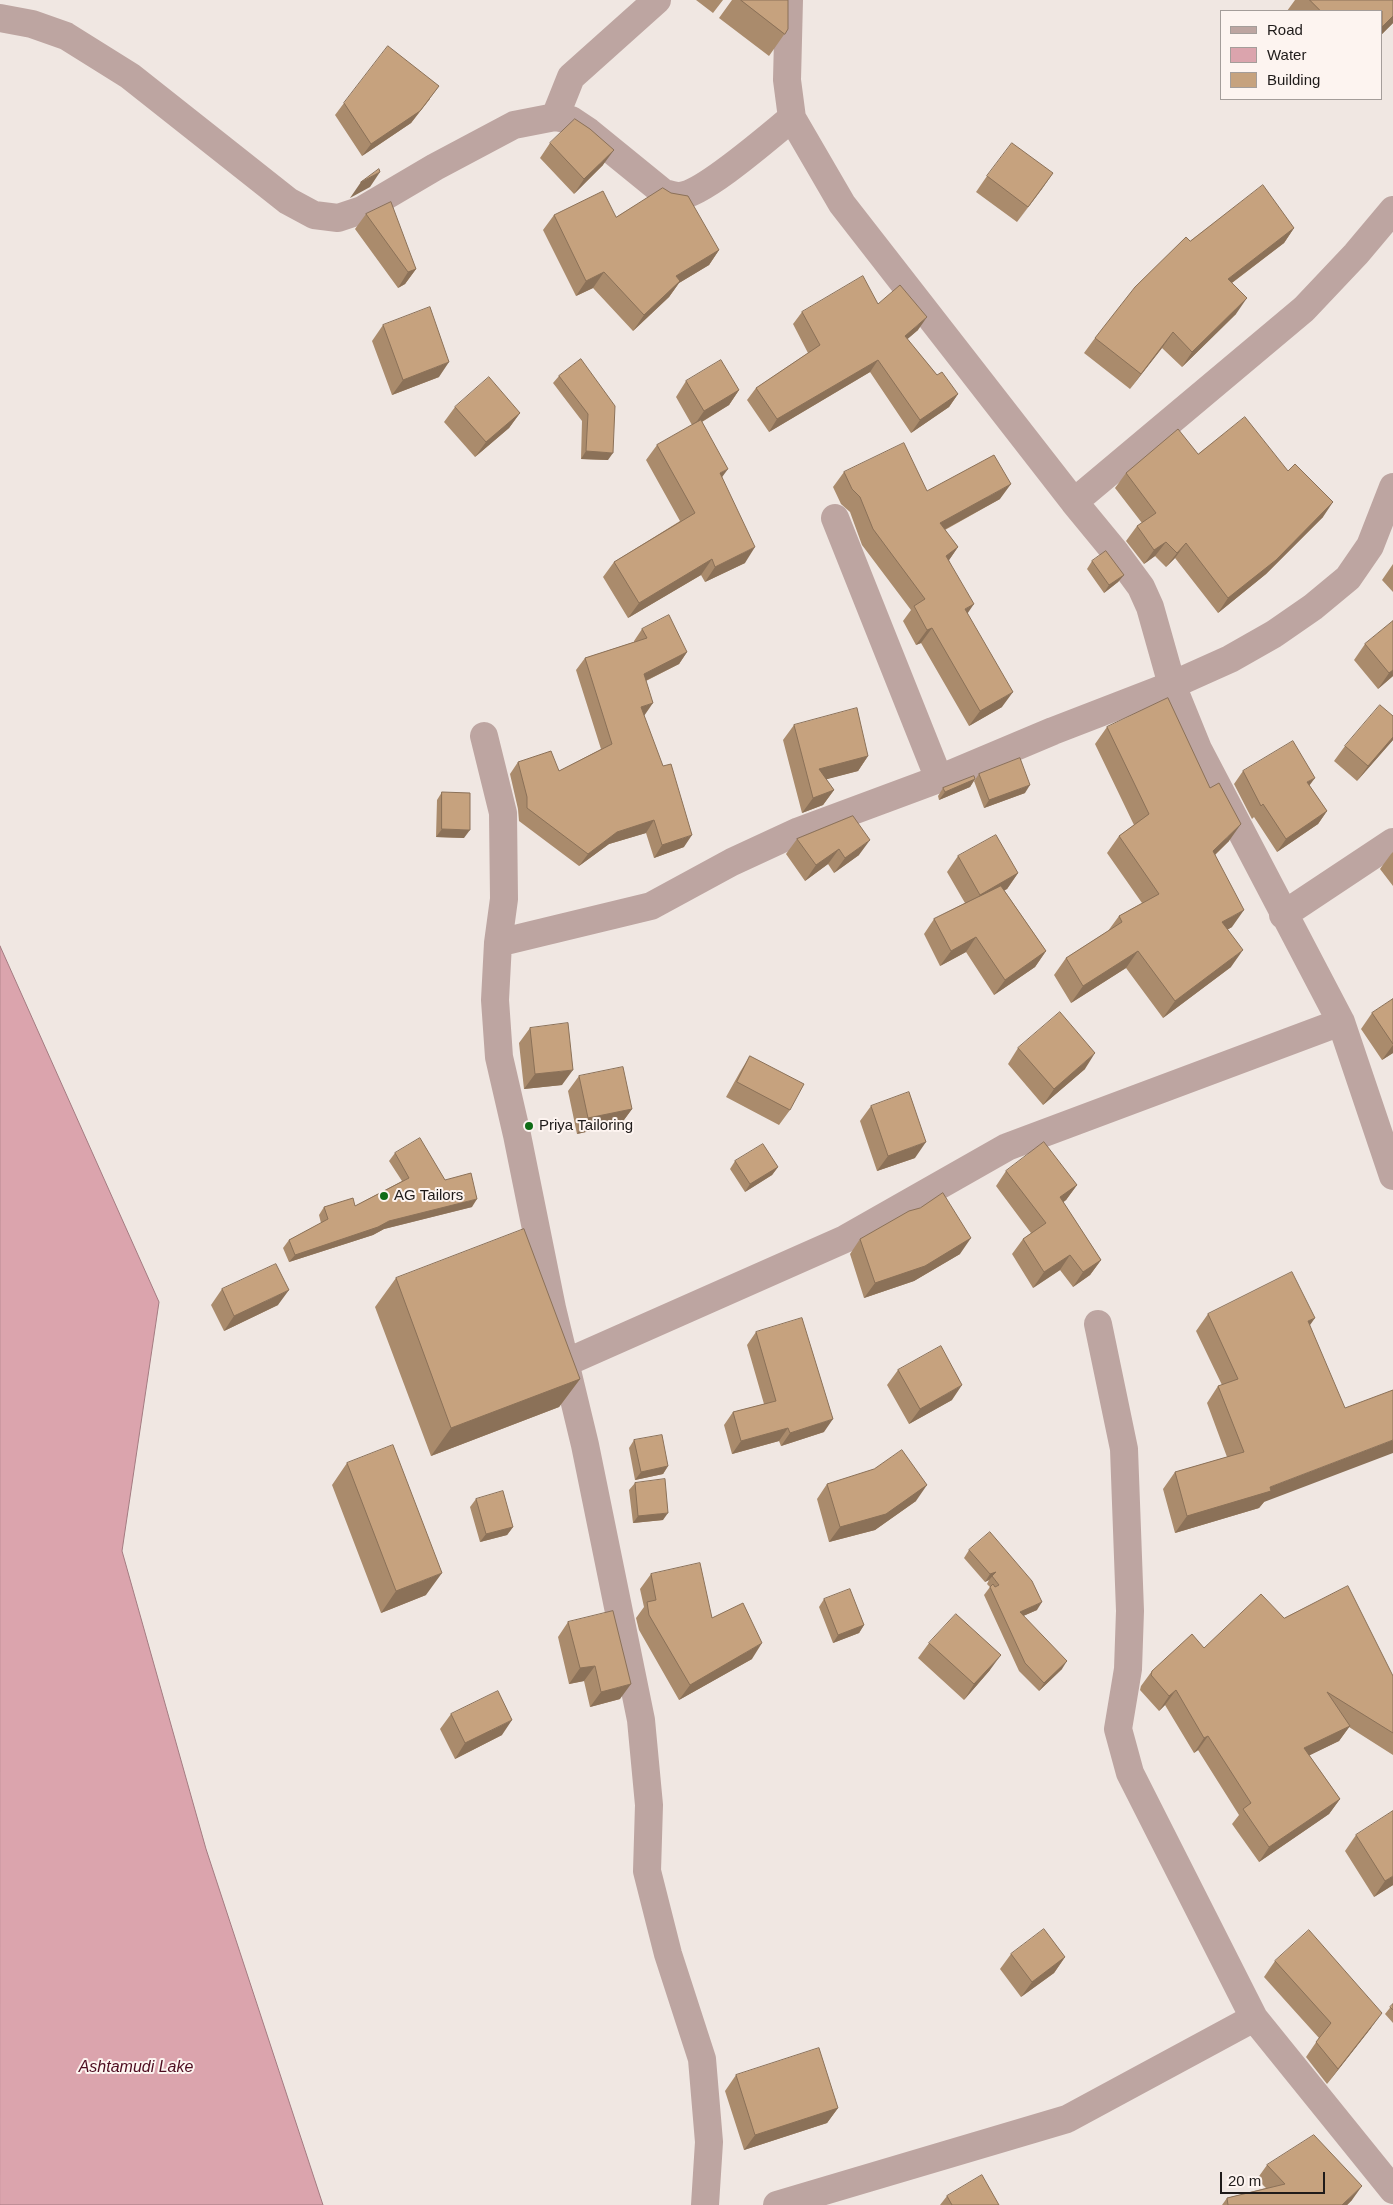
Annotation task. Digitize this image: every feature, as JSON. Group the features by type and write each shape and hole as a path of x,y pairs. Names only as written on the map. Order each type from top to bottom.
{"street":[{"path":"555,117 571,77 657,0"},
{"path":"789,0 787,80 792,118 842,204 1074,502 1116,553 1140,587 1150,607 1172,685 1198,749 1283,915 1341,1022 1393,1176"},
{"path":"0,18 32,24 66,36 130,76 288,201 314,215 338,218 362,210 435,167 514,125 555,117 571,120 589,132 664,193 680,196 703,186 718,176 792,118"},
{"path":"1074,502 1304,309 1393,210"},
{"path":"498,943 651,906 732,862 799,831 939,778 1044,734 1172,685 1230,659 1274,634 1313,608 1348,578 1370,546 1393,487"},
{"path":"835,518 939,778"},
{"path":"484,736 503,813 504,899 498,943 495,1000 499,1058 565,1363 585,1445 641,1720 649,1805 647,1871 668,1954 702,2059 709,2142 705,2205"},
{"path":"1283,915 1393,842"},
{"path":"565,1363 844,1238 1007,1147 1341,1022"},
{"path":"1098,1324 1124,1449 1130,1611 1128,1669 1118,1729 1130,1773 1254,2018 1393,2190"},
{"path":"777,2205 1067,2119 1254,2018"}],"water":[{"name":"Ashtamudi Lake","path":"0,946 159,1302 122,1551 206,1849 323,2205 0,2205"}],"building":[{"path":"741,0 788,0 788,29 785,34"},
{"path":"1310,0 1393,0 1393,16 1383,26 1383,10 1320,10"},
{"path":"388,46 439,86 420,111 371,144 344,103"},
{"path":"575,119 590,129 614,150 584,179 550,143"},
{"path":"1012,143 1053,173 1028,207 987,176"},
{"path":"379,169 380,172 361,182"},
{"path":"1263,185 1294,228 1228,279 1247,298 1192,352 1173,332 1141,374 1095,338 1135,287 1186,237 1190,241"},
{"path":"663,188 671,193 688,196 719,250 676,276 680,281 644,315 604,272 586,281 554,215 603,191 616,217"},
{"path":"391,202 416,269 408,272 366,214"},
{"path":"863,276 878,304 900,285 927,317 905,336 937,375 942,372 958,394 920,420 878,360 777,419 756,388 820,345 802,312"},
{"path":"430,307 449,362 403,380 383,325"},
{"path":"581,359 615,406 613,453 586,451 588,414 559,376"},
{"path":"721,360 739,390 704,411 686,381"},
{"path":"489,377 520,413 486,442 455,407"},
{"path":"1245,417 1288,471 1295,464 1333,502 1276,560 1228,598 1186,543 1177,553 1166,542 1154,550 1137,526 1156,513 1126,473 1178,429 1198,454"},
{"path":"701,420 728,469 720,473 755,547 715,567 712,559 639,603 614,562 695,513 657,445"},
{"path":"904,443 927,491 994,455 1011,484 940,523 958,547 946,556 974,604 965,609 1013,692 980,711 932,628 927,630 914,606 925,599 873,529 860,497 852,489 844,472"},
{"path":"1106,551 1124,575 1109,585 1092,561"},
{"path":"669,615 687,652 644,674 653,703 641,707 663,766 671,764 692,835 662,845 654,820 617,832 588,854 527,808 527,797 518,762 551,751 559,771 612,744 585,658 647,638 642,629"},
{"path":"1393,621 1393,670 1389,673 1365,644"},
{"path":"1168,698 1210,788 1219,783 1241,824 1213,851 1244,910 1222,922 1243,950 1175,1001 1138,951 1083,986 1066,958 1122,922 1119,916 1159,894 1119,836 1149,814 1107,727"},
{"path":"1380,705 1393,716 1393,737 1368,766 1345,746"},
{"path":"857,708 868,756 819,769 834,790 813,798 794,725"},
{"path":"1293,741 1315,778 1307,782 1327,811 1286,839 1263,804 1261,806 1243,771"},
{"path":"1020,758 1030,785 989,800 979,774"},
{"path":"974,776 975,779 945,792 943,788"},
{"path":"442,792 470,793 470,830 442,829"},
{"path":"853,816 870,840 845,858 839,849 816,865 797,839"},
{"path":"996,835 1018,873 980,895 958,856"},
{"path":"1001,886 1046,951 1005,980 976,937 951,951 934,919"},
{"path":"1393,999 1393,1044 1372,1013"},
{"path":"1060,1012 1095,1053 1054,1089 1018,1048"},
{"path":"568,1023 573,1070 535,1074 530,1028"},
{"path":"750,1056 804,1084 790,1110 737,1082"},
{"path":"623,1067 632,1109 588,1118 579,1076"},
{"path":"909,1092 926,1142 888,1156 871,1106"},
{"path":"420,1138 445,1180 471,1173 477,1199 389,1221 378,1227 295,1255 289,1240 328,1219 324,1207 353,1198 355,1206 409,1178 395,1153"},
{"path":"1044,1142 1077,1185 1060,1197 1101,1260 1083,1272 1070,1255 1044,1272 1023,1239 1046,1223 1006,1171"},
{"path":"763,1144 778,1167 750,1184 735,1161"},
{"path":"943,1193 971,1238 925,1266 875,1283 860,1239 909,1211 920,1208"},
{"path":"524,1229 580,1379 451,1428 396,1278"},
{"path":"276,1264 289,1290 234,1316 222,1289"},
{"path":"1292,1272 1315,1318 1308,1321 1345,1408 1393,1390 1393,1440 1270,1487 1271,1491 1187,1516 1175,1472 1244,1452 1218,1386 1238,1379 1208,1314"},
{"path":"802,1318 833,1419 790,1433 788,1428 741,1441 733,1412 776,1401 756,1332"},
{"path":"941,1346 962,1385 920,1409 898,1370"},
{"path":"662,1435 668,1466 641,1472 634,1440"},
{"path":"393,1445 442,1573 396,1591 347,1463"},
{"path":"902,1450 927,1485 886,1514 840,1527 827,1484 874,1469"},
{"path":"665,1479 668,1513 638,1516 635,1483"},
{"path":"503,1491 513,1527 486,1534 476,1499"},
{"path":"990,1532 1032,1581 1042,1602 1020,1612 1067,1661 1044,1683 1025,1663 990,1587 993,1584 995,1587 999,1585 992,1576 996,1572 990,1574 969,1550"},
{"path":"700,1563 712,1618 743,1603 762,1643 690,1685 649,1615 647,1602 656,1600 651,1574"},
{"path":"1348,1586 1393,1676 1393,1733 1327,1692 1350,1726 1304,1748 1340,1799 1269,1847 1243,1809 1251,1803 1208,1736 1204,1738 1176,1690 1169,1696 1151,1675 1152,1671 1192,1634 1204,1648 1261,1594 1284,1618"},
{"path":"850,1589 864,1625 838,1635 824,1599"},
{"path":"613,1611 631,1684 601,1692 595,1666 580,1668 568,1622"},
{"path":"956,1614 1001,1655 974,1684 929,1643"},
{"path":"498,1691 512,1720 465,1743 451,1714"},
{"path":"1393,1811 1393,1876 1385,1881 1356,1835"},
{"path":"1044,1929 1065,1957 1032,1982 1011,1954"},
{"path":"1309,1930 1382,2013 1338,2069 1316,2042 1331,2023 1275,1961"},
{"path":"819,2048 838,2108 755,2135 736,2075"},
{"path":"1314,2135 1362,2186 1342,2205 1228,2205 1227,2198 1285,2184 1267,2165"},
{"path":"982,2175 999,2205 952,2205 947,2196"}],"place":[{"name":"Priya Tailoring","path":"529,1126"},
{"name":"AG Tailors","path":"384,1196"}]}
